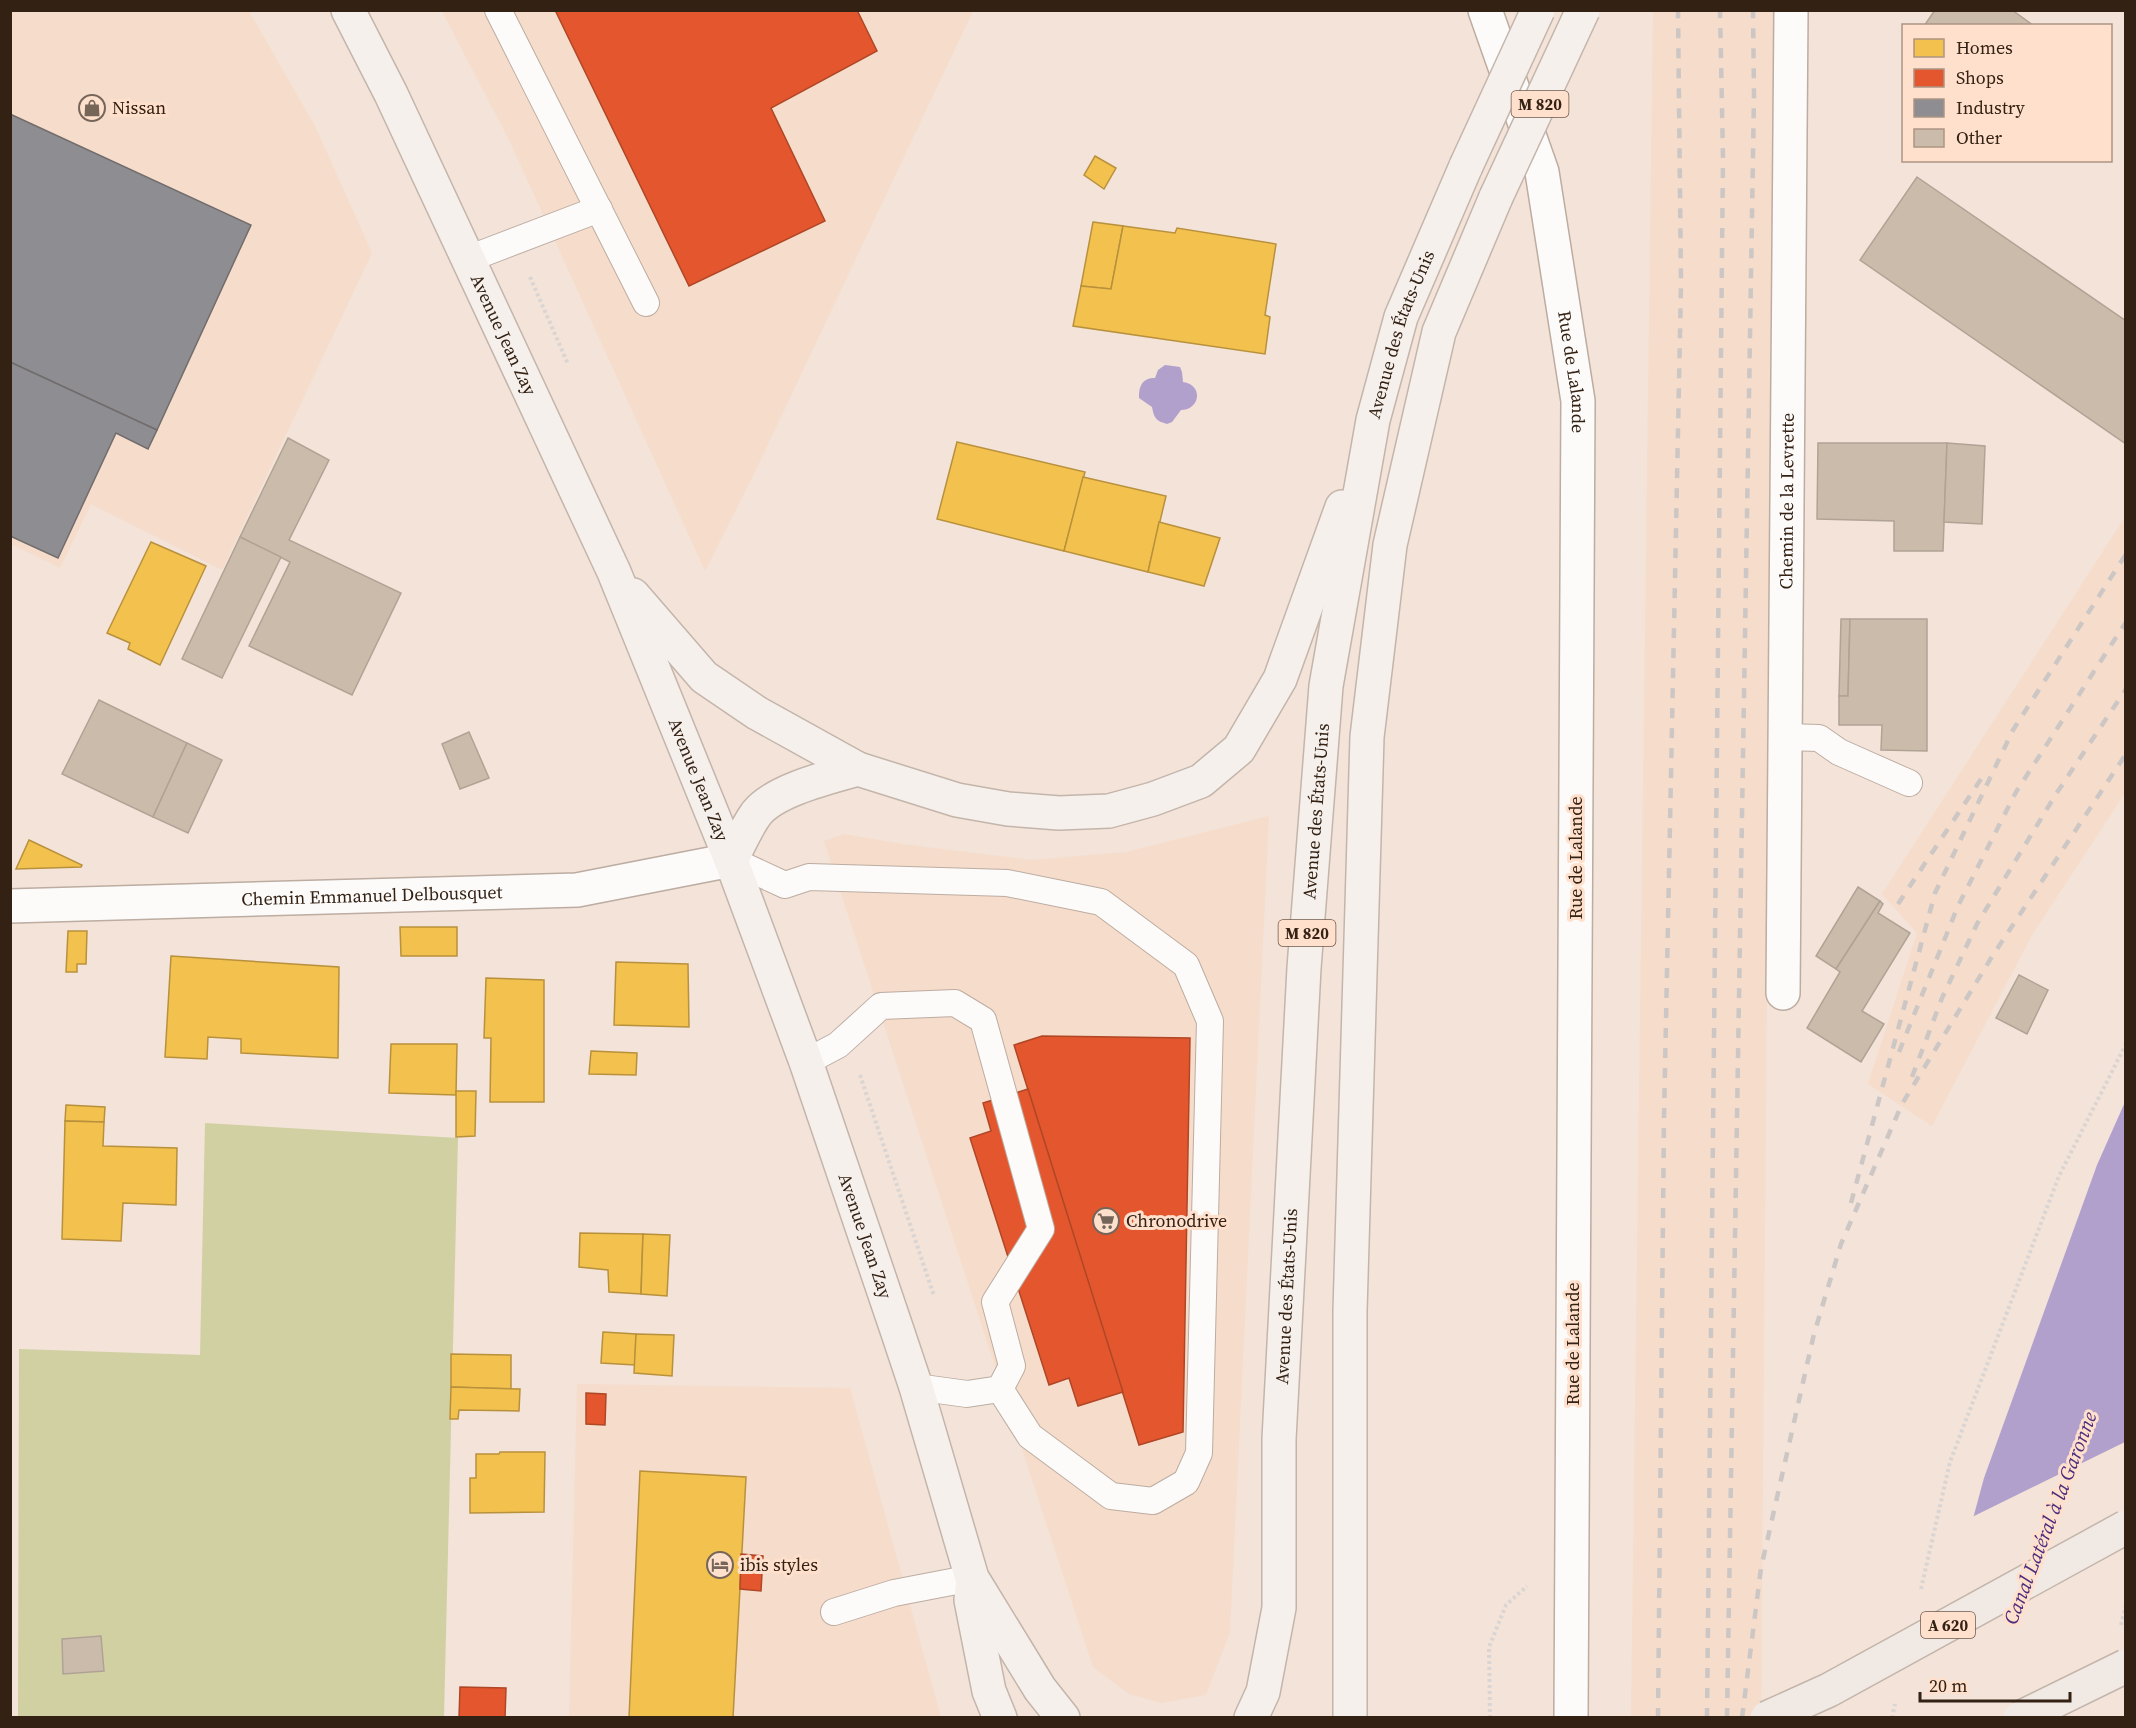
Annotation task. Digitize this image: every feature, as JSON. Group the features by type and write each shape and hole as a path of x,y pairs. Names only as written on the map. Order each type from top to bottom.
{"highway":[{"name":"A 620","path":"1767,1718 1829,1690 2126,1527"},
{"path":"2020,1718 2126,1666"}],"main road":[{"name":"Avenue Jean Zay","path":"348,10 391,94 614,572 730,860 806,1062 916,1387 972,1578 1040,1689 1063,1718"},
{"name":"Avenue des États-Unis","path":"1251,1718 1263,1692 1279,1608 1280,1416 1304,968 1326,686 1373,420 1401,317 1466,165 1538,10"},
{"name":"Avenue des États-Unis","path":"1350,1718 1350,1311 1367,737 1390,545 1439,332 1496,196 1583,10"},
{"path":"614,572 704,677 757,713 858,770 957,800 1008,810 1059,813 1109,811 1201,782 1239,749 1280,679 1373,420"},
{"path":"730,860 757,812 779,796 808,783 858,770"},
{"name":"Avenue Jean Zay","path":"972,1578 972,1600 989,1691 1000,1718"}],"street":[{"name":"Rue de Lalande","path":"1485,10 1542,172 1578,401 1571,1718"},
{"name":"Chemin de la Levrette","path":"1783,993 1791,10"},
{"name":"Chemin Emmanuel Delbousquet","path":"10,906 577,890 730,860"}],"lane":[{"path":"498,10 646,303"},
{"path":"468,259 599,209"},
{"path":"1785,737 1819,738 1839,752 1909,783"},
{"path":"730,860 785,885 809,877 1007,883 1101,902 1186,965 1210,1021 1199,1453 1186,1482 1153,1501 1111,1496 1030,1436 1000,1389"},
{"path":"806,1062 838,1045 881,1006 955,1003 983,1020 1041,1229 995,1302 1012,1366 1000,1389"},
{"path":"916,1387 967,1394 1000,1389"},
{"path":"834,1612 894,1593 972,1578"}],"path":[{"path":"1921,1590 1950,1462 2059,1176 2126,1044"},
{"path":"1490,1718 1489,1647 1506,1605 1540,1574 1572,1561"},
{"path":"1892,1718 1897,1694"}],"shaded area":[{"path":"11,11 249,11 315,126 372,253 222,570 91,504 60,568 11,544"},
{"path":"442,11 973,11 754,474 705,571 510,142"},
{"path":"1653,11 1775,11 1761,1717 1631,1718"},
{"path":"2125,517 2125,793 2032,935 1932,1126 1868,1084 1917,933 1882,894"},
{"path":"1269,816 1230,1632 1206,1695 1161,1703 1129,1694 1093,1667 824,841 844,834 902,844 1032,860 1127,852"},
{"path":"577,1384 850,1388 941,1717 569,1718"}],"green space":[{"path":"205,1123 458,1138 444,1717 18,1718 19,1349 200,1355"}],"water":[{"path":"1165,365 1180,367 1183,382 1190,384 1197,392 1196,402 1187,409 1181,410 1172,422 1167,424 1158,420 1152,407 1139,398 1144,381 1155,378 1158,370"},
{"name":"Canal Latéral à la Garonne","path":"2125,1102 2125,1560 1919,1718 1984,1478 2097,1165"}],"pier":[{"path":"2125,1442 2126,1572 2088,1718 1916,1718 1970,1518"}],"building: Homes":[{"path":"1095,156 1116,168 1104,189 1084,175"},
{"path":"1093,222 1123,226 1111,289 1081,286"},
{"path":"1123,226 1175,233 1177,228 1276,244 1265,315 1270,317 1265,354 1073,326 1081,286 1111,289"},
{"path":"957,442 1085,472 1064,551 937,519"},
{"path":"1083,477 1166,496 1148,572 1064,551"},
{"path":"1159,522 1220,538 1204,586 1148,572"},
{"path":"151,542 206,566 160,665 128,649 130,643 107,633"},
{"path":"29,840 82,865 81,867 16,869"},
{"path":"400,927 457,927 457,956 401,956"},
{"path":"68,931 87,931 86,964 77,964 77,972 66,972"},
{"path":"171,956 339,967 338,1058 241,1053 241,1039 208,1037 207,1059 165,1057"},
{"path":"616,962 688,964 689,1027 614,1025"},
{"path":"486,978 544,980 544,1102 490,1102 491,1038 484,1038"},
{"path":"391,1044 457,1044 456,1095 389,1093"},
{"path":"591,1051 637,1053 636,1075 589,1074"},
{"path":"456,1091 476,1091 475,1136 456,1137"},
{"path":"66,1105 105,1107 104,1122 65,1121"},
{"path":"65,1121 104,1122 103,1146 177,1148 176,1205 123,1203 121,1241 62,1239"},
{"path":"580,1233 643,1234 641,1294 609,1292 608,1270 579,1267"},
{"path":"643,1234 670,1235 667,1296 641,1294"},
{"path":"603,1332 636,1334 635,1365 601,1363"},
{"path":"636,1334 674,1335 672,1376 634,1373"},
{"path":"451,1354 511,1355 511,1389 451,1387"},
{"path":"451,1387 520,1389 519,1411 459,1410 458,1419 450,1419"},
{"path":"500,1452 545,1452 544,1512 470,1513 470,1478 476,1478 476,1454 499,1454"},
{"path":"640,1471 746,1477 733,1718 629,1718"}],"building: Shops":[{"path":"555,10 857,10 877,51 771,108 825,221 689,286"},
{"path":"1042,1036 1190,1038 1183,1432 1139,1445 1014,1045"},
{"path":"1028,1089 1123,1392 1078,1406 1069,1378 1049,1385 970,1138 991,1131 983,1103"},
{"path":"586,1393 606,1394 605,1425 586,1424"},
{"path":"741,1554 763,1556 761,1591 740,1589"},
{"path":"460,1687 506,1688 505,1718 459,1718"}],"building: Industry":[{"path":"10,114 251,225 157,430 10,362"},
{"path":"10,362 157,430 148,449 116,433 58,558 10,536"}],"building: Other":[{"path":"1935,10 2012,10 2031,24 1925,24"},
{"path":"1917,177 2126,321 2126,444 1860,260"},
{"path":"288,438 329,460 289,540 401,593 352,695 249,646 290,562 240,537"},
{"path":"1818,443 1947,443 1943,551 1894,551 1894,521 1817,519"},
{"path":"1947,443 1985,446 1982,524 1944,522"},
{"path":"240,537 281,557 222,678 182,659"},
{"path":"1841,619 1850,619 1848,696 1839,696"},
{"path":"1850,619 1927,619 1927,751 1881,750 1882,725 1839,725 1839,696 1848,696"},
{"path":"99,700 187,743 153,817 62,774"},
{"path":"469,732 489,778 460,789 442,744"},
{"path":"187,743 222,760 188,833 153,817"},
{"path":"1858,887 1880,901 1836,969 1816,956"},
{"path":"1880,901 1883,904 1878,913 1910,933 1862,1011 1884,1024 1861,1062 1807,1028 1840,972 1836,969"},
{"path":"2019,975 2048,990 2027,1034 1996,1018"},
{"path":"101,1636 104,1671 63,1674 62,1639"}],"railway":[{"path":"1658,1718 1664,1118 1681,284 1678,10"},
{"path":"1707,1718 1723,158 1720,10"},
{"path":"1727,1718 1754,95 1753,10"},
{"path":"1851,1203 1935,893 2013,730 2126,554"},
{"path":"1899,1052 1958,906 2016,792 2126,622"},
{"path":"1912,1077 1942,998 1977,924 2056,794 2126,689"},
{"path":"1742,1718 1761,1568 1814,1334 1841,1244 1902,1104 1993,955 2126,754"},
{"path":"1898,904 1985,773"}],"place":[{"name":"Nissan","path":"92,108"},
{"name":"Chronodrive","path":"1106,1221"},
{"name":"ibis styles","path":"720,1565"}]}
